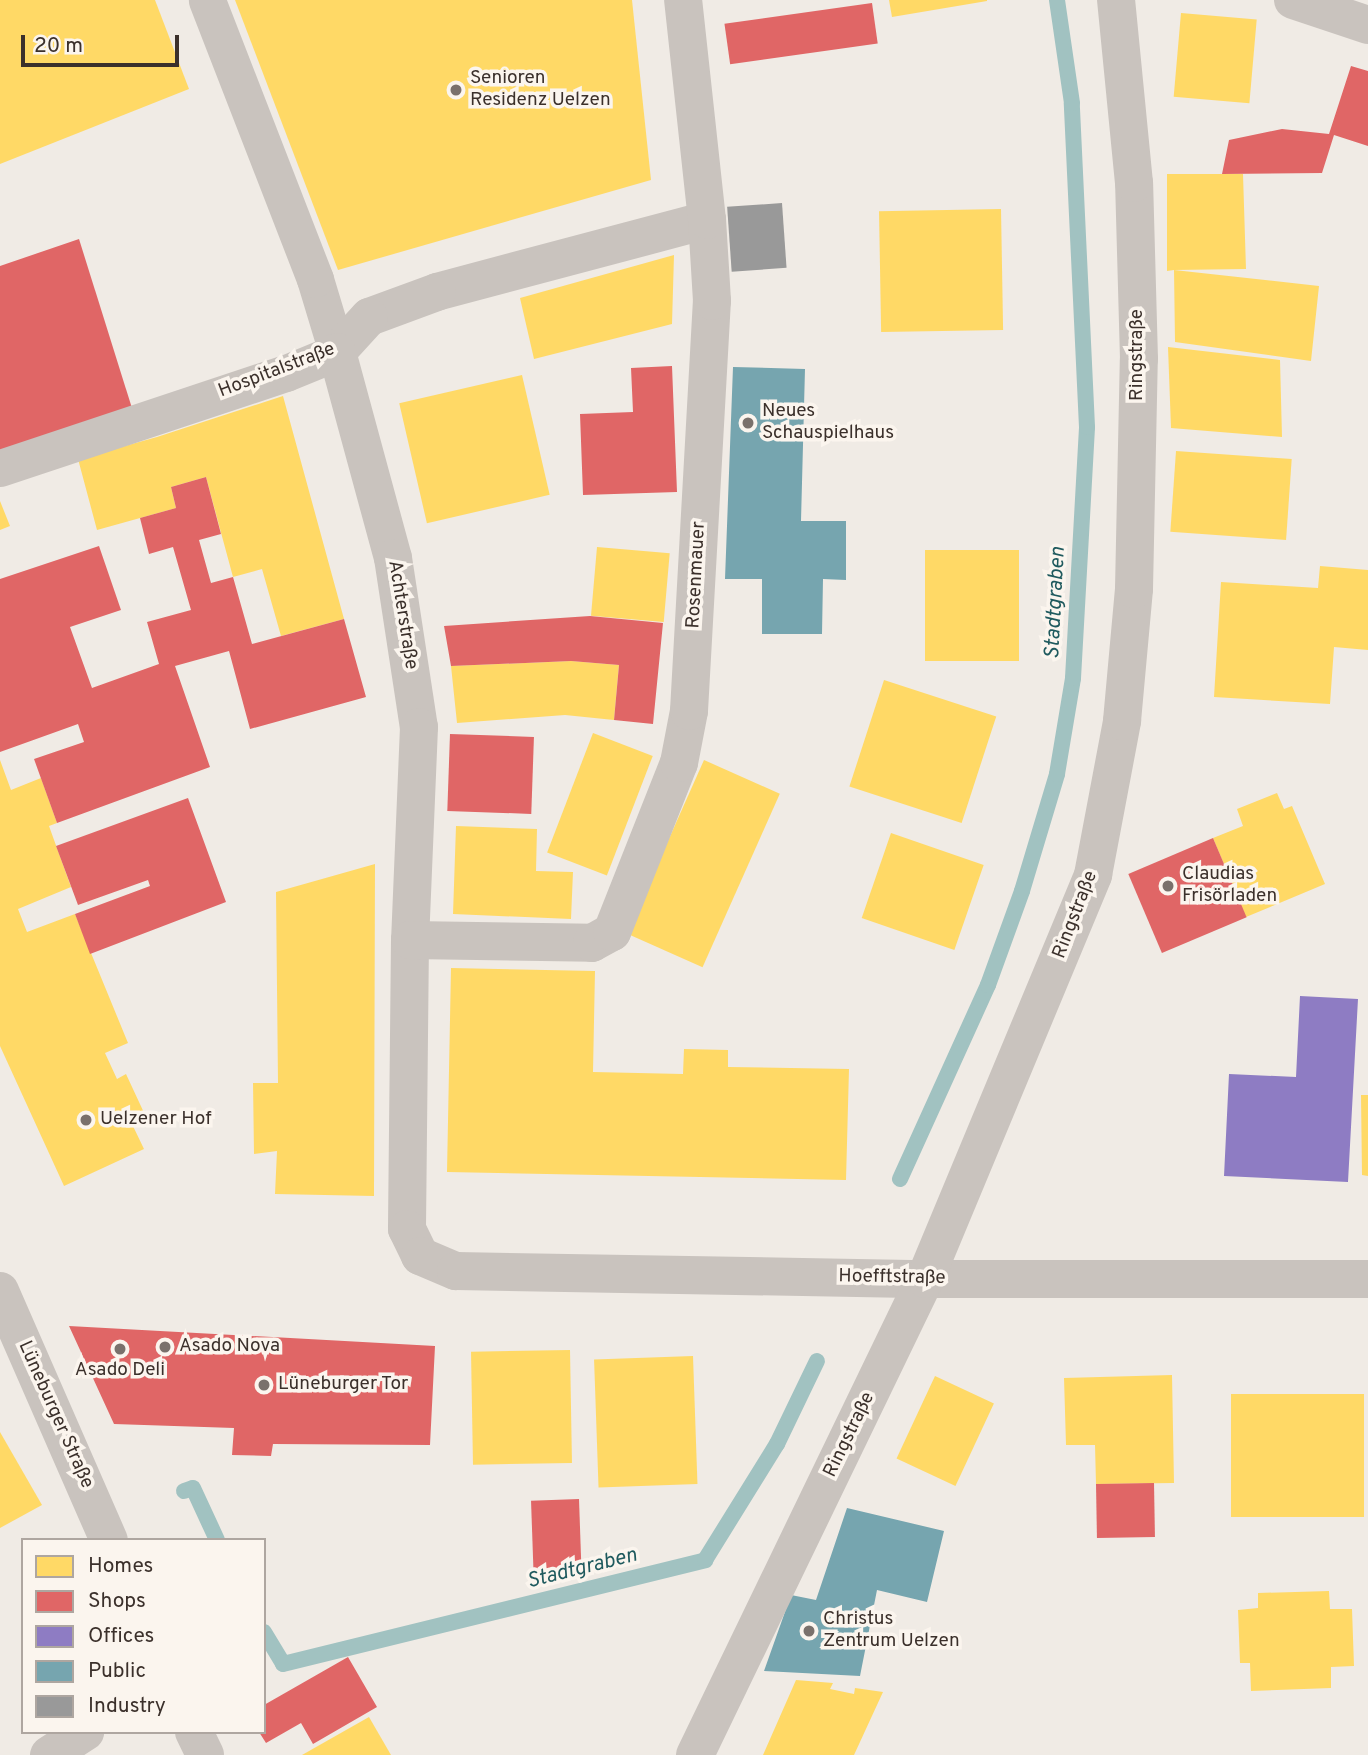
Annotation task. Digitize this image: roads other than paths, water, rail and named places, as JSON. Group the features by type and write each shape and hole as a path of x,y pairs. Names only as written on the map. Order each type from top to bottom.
{"street":[{"name":"Achterstraße","path":"207,0 315,279 393,558 419,727 410,940 407,1229 420,1256"},
{"name":"Rosenmauer","path":"410,940 592,943 612,932 679,763 690,711 712,301 707,220 683,0"},
{"name":"Ringstraße","path":"695,1755 925,1279 1093,876 1122,721 1134,589 1139,359 1134,183 1116,0"},
{"path":"1293,0 1368,25"},
{"name":"Hospitalstraße","path":"0,468 286,373 337,352 369,317 425,296 707,220"},
{"name":"Hoefftstraße","path":"420,1256 456,1271 925,1279 1368,1279"},
{"name":"Lüneburger Straße","path":"0,1292 108,1538"},
{"path":"49,1755 82,1734"},
{"path":"195,1734 205,1755"}],"waterway":[{"name":"Stadtgraben","path":"900,1179 988,985 1022,891 1057,774 1073,678 1087,427 1072,103 1057,0"},
{"name":"Stadtgraben","path":"266,1635 283,1664 705,1560 777,1444 817,1361"},
{"name":"Stadtgraben","path":"184,1491 193,1488 216,1538"}],"place":[{"name":"Senioren Residenz Uelzen","path":"456,90"},
{"name":"Neues Schauspielhaus","path":"748,423"},
{"name":"Claudias Frisörladen","path":"1168,886"},
{"name":"Uelzener Hof","path":"86,1120"},
{"name":"Asado Nova","path":"165,1347"},
{"name":"Asado Deli","path":"120,1349"},
{"name":"Lüneburger Tor","path":"264,1385"},
{"name":"Christus Zentrum Uelzen","path":"809,1631"}]}
